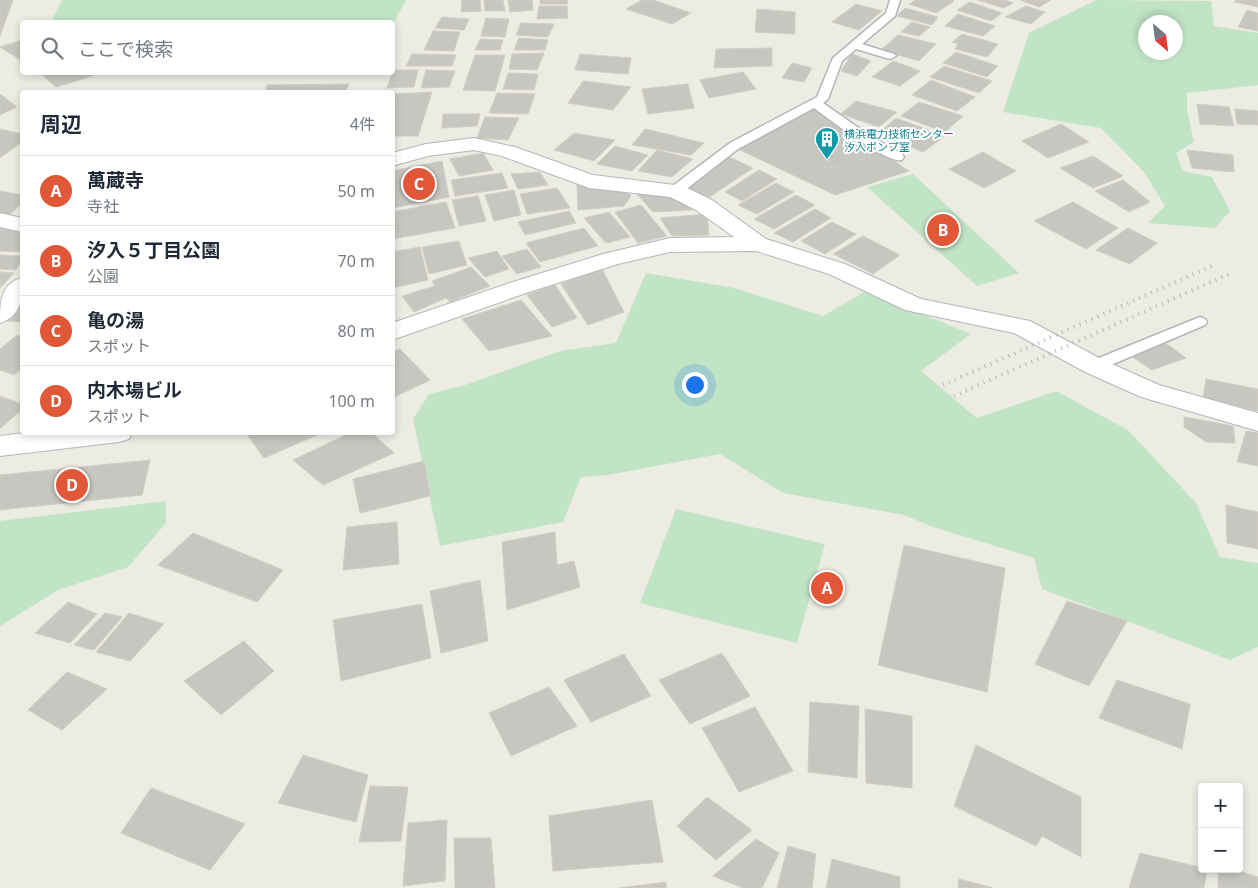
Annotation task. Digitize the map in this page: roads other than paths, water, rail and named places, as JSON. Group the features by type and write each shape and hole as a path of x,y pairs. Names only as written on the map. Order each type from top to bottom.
{"street":[{"path":"395,159 426,150 474,144 508,151 589,181 674,191 704,205 758,244 837,269 914,305 1021,327 1094,366 1150,391 1258,422"},
{"path":"0,220 20,225"},
{"path":"395,331 521,287 611,259 670,246 758,244"},
{"path":"0,315 20,288"},
{"path":"0,446 94,435"}],"lane":[{"path":"674,191 734,146 822,100 837,60 890,14 895,0"},
{"path":"853,45 890,56"},
{"path":"815,103 866,139 898,157"},
{"path":"1094,366 1200,322"}],"railway":[{"path":"943,385 1214,265"},
{"path":"954,396 1229,274"}],"place":[{"name":"横浜電力技術センター 汐入ポンプ室","path":"827,160"},
{"name":"亀の湯","path":"419,184"},
{"name":"汐入５丁目公園","path":"943,230"},
{"name":"内木場ビル","path":"72,485"},
{"name":"萬蔵寺","path":"827,588"}]}
